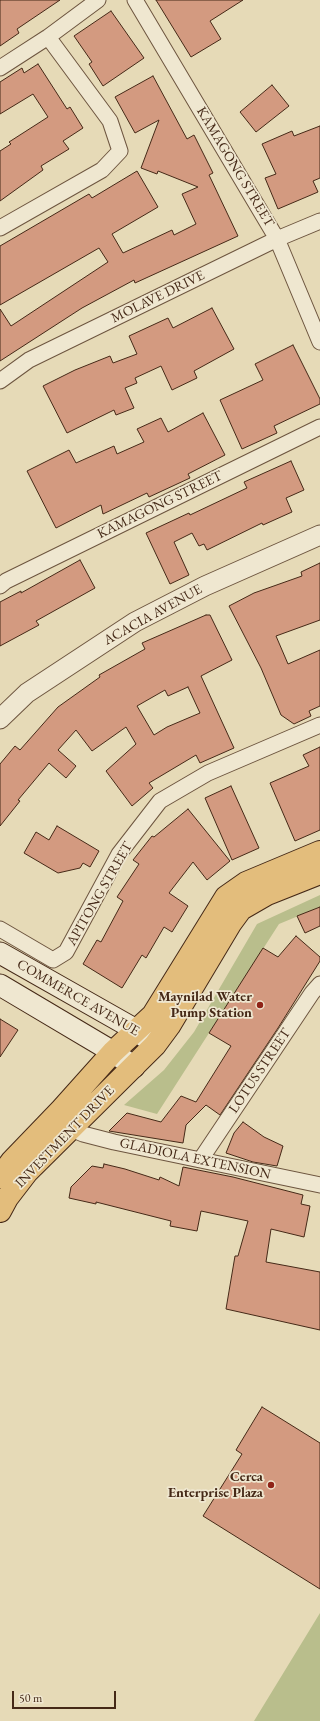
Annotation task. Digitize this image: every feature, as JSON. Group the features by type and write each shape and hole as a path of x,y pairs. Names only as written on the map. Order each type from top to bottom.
{"main road":[{"name":"INVESTMENT DRIVE","path":"0,1177 12,1161 62,1109 113,1052 153,1015 226,897 246,883 320,852"},
{"name":"INVESTMENT DRIVE","path":"0,1211 7,1198 27,1172 155,1045 170,1026 230,924 241,909 267,894 320,873"},
{"name":"COMMERCE AVENUE","path":"0,953 136,1030 155,1045"},
{"name":"COMMERCE AVENUE","path":"0,984 113,1052 134,1067"}],"street":[{"path":"0,68 48,37 98,0"},
{"name":"KAMAGONG STREET","path":"135,0 277,239 320,342"},
{"path":"0,228 102,170 120,151 110,121 48,37"},
{"name":"MOLAVE DRIVE","path":"0,381 29,360 277,239 320,221"},
{"name":"KAMAGONG STREET","path":"0,586 6,581 320,427"},
{"name":"ACACIA AVENUE","path":"0,719 27,693 135,622 205,586 320,535"},
{"name":"APITONG STREET","path":"0,929 53,960 66,952 119,854 160,801 208,773 320,725"},
{"name":"LOTUS STREET","path":"201,1159 312,993 320,984"},
{"name":"GLADIOLA EXTENSION","path":"71,1129 83,1134 114,1142 320,1185"}],"green space":[{"path":"320,895 320,907 279,924 157,1114 124,1105 164,1070 194,1032 257,924"},
{"path":"320,1613 320,1721 254,1721"}],"building":[{"path":"0,0 60,0 17,29 19,33 0,46"},
{"path":"156,0 243,0 210,21 221,39 191,57"},
{"path":"111,11 144,58 103,86 89,64 92,62 74,36"},
{"path":"38,64 67,109 70,107 83,128 63,141 69,149 41,166 43,170 0,201 0,151 11,144 9,142 48,117 33,94 0,114 0,82 22,68 24,73"},
{"path":"153,76 187,139 194,135 213,173 209,175 238,236 135,283 134,280 82,308 0,361 0,309 11,326 108,262 99,248 0,305 0,246 89,194 92,198 137,171 158,207 112,234 123,253 172,230 174,235 196,224 182,194 198,187 158,171 157,174 141,168 159,120 135,133 115,97"},
{"path":"272,85 289,106 256,132 240,112"},
{"path":"320,126 320,178 313,181 318,192 278,209 265,178 276,174 262,144 292,131 294,136"},
{"path":"212,308 234,349 194,371 197,378 172,390 161,366 135,378 137,383 125,388 134,408 116,415 114,410 67,433 43,386 75,370 110,356 113,363 137,354 129,336 168,318 173,328"},
{"path":"293,345 320,399 320,404 274,426 277,433 242,449 220,400 263,380 255,364"},
{"path":"203,413 225,455 188,474 190,478 149,497 147,493 103,514 101,505 56,528 27,471 69,450 76,463 114,446 117,454 144,442 137,429 161,418 168,432"},
{"path":"291,461 304,490 286,498 292,512 263,525 262,523 207,550 204,544 199,546 192,533 174,542 189,575 170,584 146,533 189,513 190,515 247,488 244,482"},
{"path":"80,560 95,588 36,621 39,625 0,646 0,602 21,591 21,593"},
{"path":"320,563 320,620 276,636 288,664 320,650 320,706 309,711 311,716 294,724 281,715 261,668 229,606 254,593 302,576 301,572"},
{"path":"206,615 210,615 232,660 201,676 234,748 200,763 196,755 149,783 153,788 132,806 106,771 136,744 126,727 92,751 76,730 58,750 76,766 66,778 49,763 18,800 20,801 0,826 0,764 15,746 20,750 58,707 100,677 99,675 145,649 142,643","holes":["188,687 200,713 167,727 154,735 137,706 165,690 168,696"]},
{"path":"320,747 320,830 295,841 270,783 309,766 303,755"},
{"path":"231,786 259,848 232,860 205,798"},
{"path":"188,809 230,861 207,880 193,862 169,893 188,906 172,932 164,927 146,958 142,955 122,988 83,964 97,940 101,942 123,901 117,897 139,864 133,860 152,836 154,837"},
{"path":"57,826 99,851 90,867 83,863 80,868 58,873 24,853 36,832 49,840"},
{"path":"320,907 320,926 305,933 297,916"},
{"path":"296,936 320,957 320,961 278,1028 220,1115 206,1105 186,1125 183,1143 109,1131 127,1113 161,1122 181,1096 196,1102 231,1046 209,1033 263,948 278,957"},
{"path":"0,1019 18,1030 0,1057"},
{"path":"243,1122 264,1137 283,1146 277,1166 253,1162 226,1153 234,1133"},
{"path":"104,1164 159,1180 160,1177 179,1186 183,1167 233,1177 303,1195 301,1204 310,1206 304,1237 271,1229 266,1262 320,1272 320,1330 226,1309 235,1256 238,1256 248,1221 201,1211 197,1231 170,1226 171,1221 96,1202 96,1204 69,1198 71,1187 92,1166 103,1168"},
{"name":"Cerca Enterprise Plaza","path":"262,1407 320,1443 320,1589 203,1516 242,1454 236,1450"}],"place":[{"name":"Maynilad Water Pump Station","path":"260,1005"},
{"name":"Cerca Enterprise Plaza","path":"271,1485"}]}
